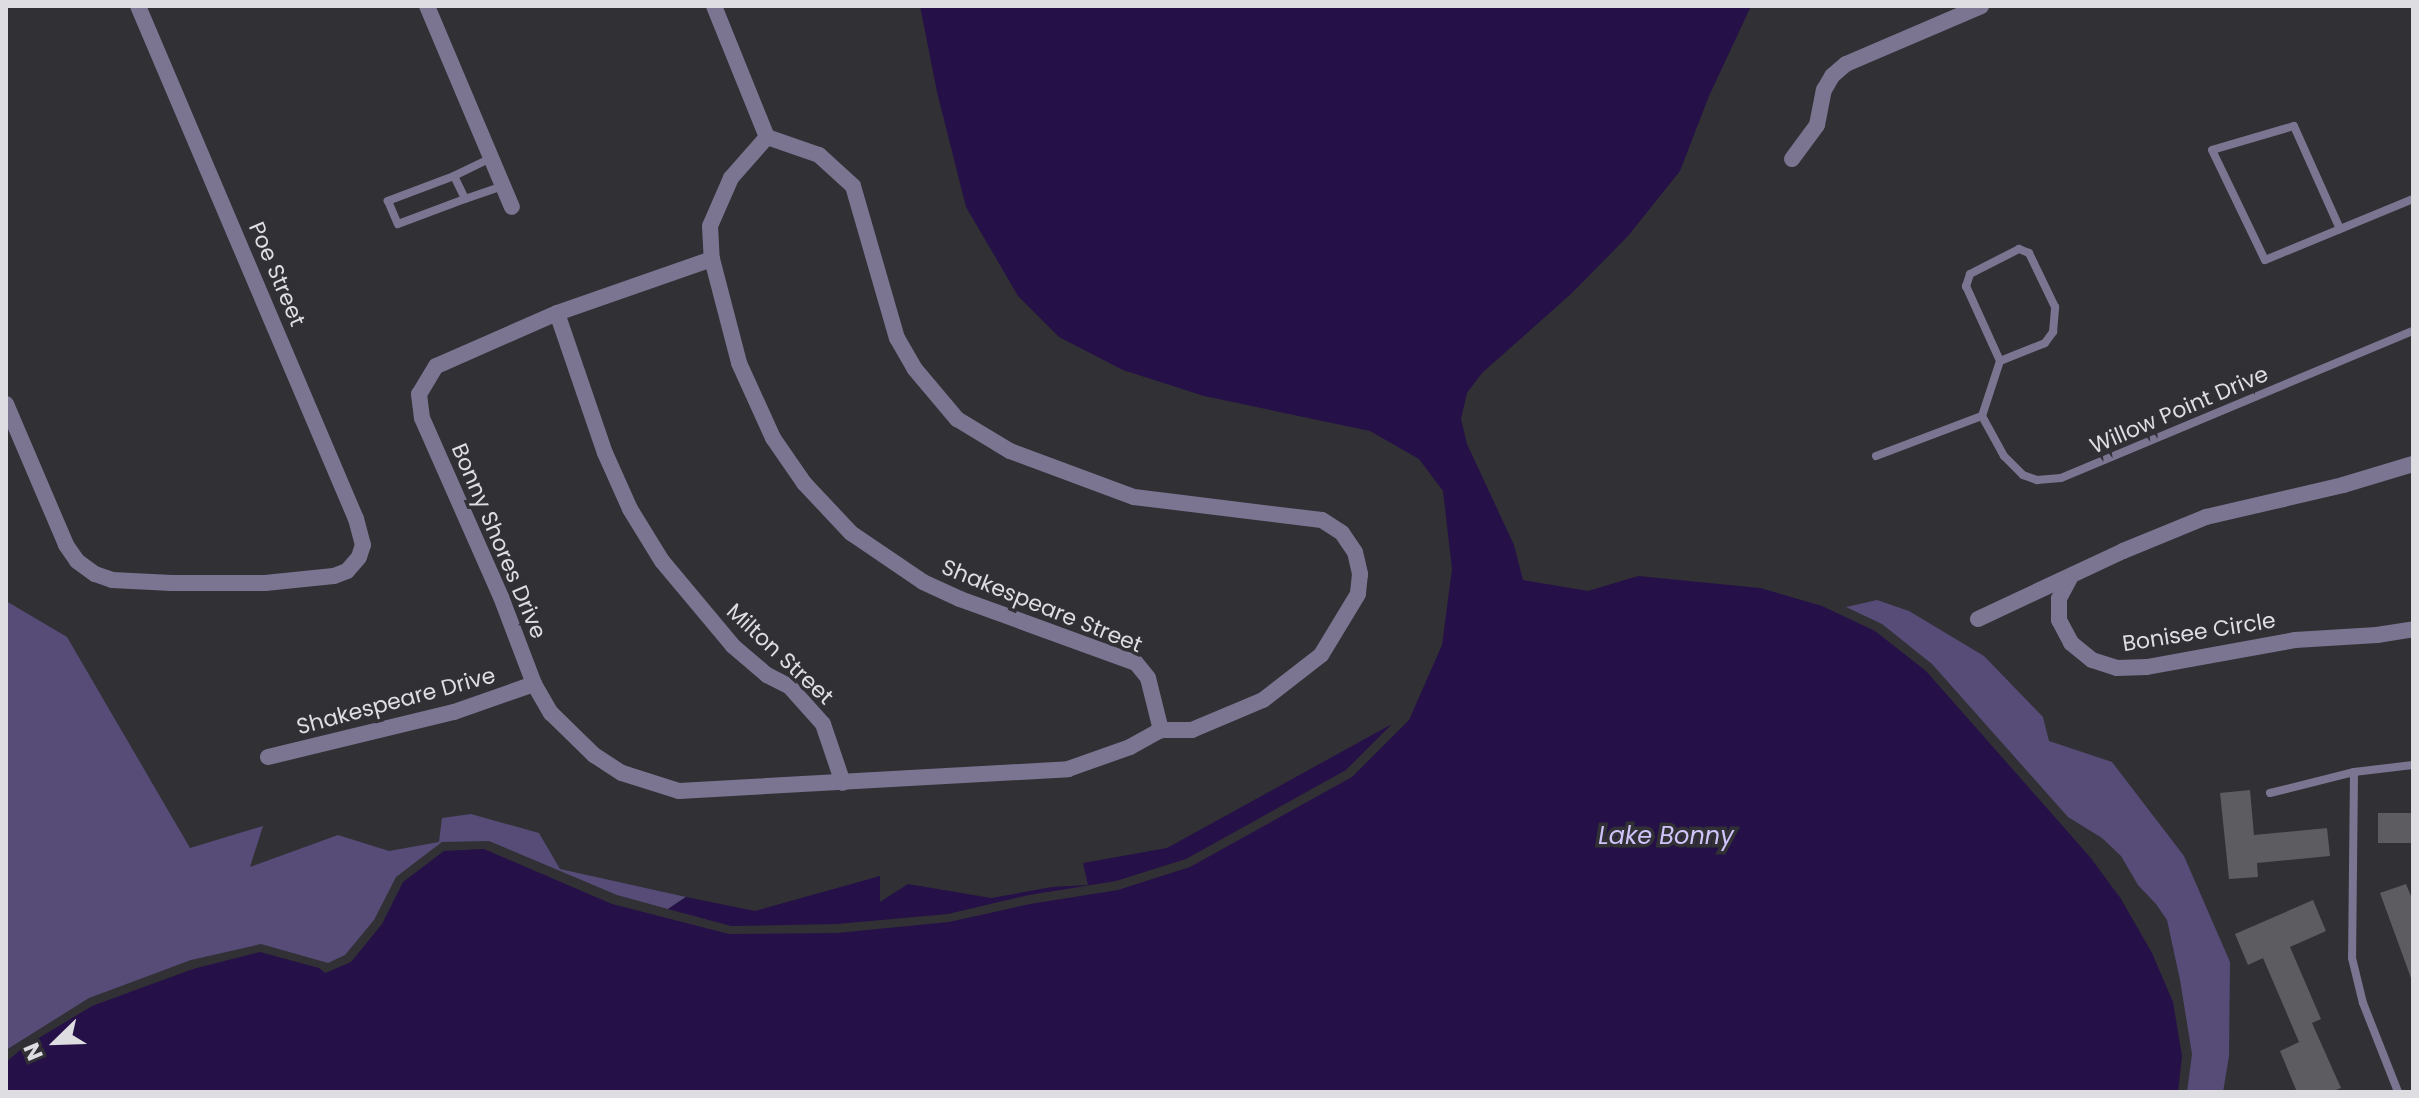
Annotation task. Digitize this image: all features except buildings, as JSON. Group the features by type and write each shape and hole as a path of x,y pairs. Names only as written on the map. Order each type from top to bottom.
{"street":[{"name":"Poe Street","path":"6,404 66,545 77,561 112,580 265,583 334,576 347,571 356,562 363,545 356,519 138,6"},
{"path":"427,6 512,207"},
{"path":"714,6 767,137 819,155 853,186 897,338 914,368 957,419 1010,451 1134,497 1322,520 1342,533 1355,552 1360,574 1358,594 1346,619 1321,655 1286,684 1249,706 1192,730 1161,730 1130,747 1068,769 843,783"},
{"path":"1792,159 1817,125 1824,90 1832,76 1846,64 1981,6"},
{"name":"Shakespeare Street","path":"767,137 731,178 718,203 710,226 712,259 739,363 752,398 804,483 841,523 887,560 947,594 1136,663 1148,678 1161,730"},
{"name":"Bonny Shores Drive","path":"712,259 557,313 436,366 419,394 422,418 501,597 534,684 551,713 594,755 622,773 679,791 843,783"},
{"name":"Milton Street","path":"557,313 605,453 630,509 662,561 733,646 767,675 789,686 823,724 843,783"},
{"path":"1978,619 2206,517 2343,485 2413,464"},
{"name":"Bonisee Circle","path":"2071,576 2059,599 2059,620 2071,643 2092,660 2116,668 2147,667 2295,640 2377,635 2413,629"},
{"name":"Shakespeare Drive","path":"268,757 454,712 534,684"}],"lane":[{"path":"2340,229 2294,126 2212,150 2265,260 2413,199"},
{"path":"491,158 388,201 398,224 503,186"},
{"path":"454,176 465,199"},
{"path":"1876,456 1982,416 2000,361 1966,286 1970,274 2019,249 2029,253 2055,307 2053,332 2045,343 2000,361"},
{"name":"Willow Point Drive","path":"1982,416 2004,456 2023,475 2037,480 2061,478 2413,331"},
{"path":"2270,793 2354,772 2413,765"},
{"path":"2354,772 2352,958 2363,1003 2398,1092"}],"shaded area":[{"path":"1877,600 1909,611 1984,656 2043,717 2049,741 2112,762 2184,856 2230,962 2229,1056 2223,1092 2187,1092 2192,1054 2180,980 2167,920 2156,904 2138,885 2121,856 2102,838 2068,817 1932,664 1882,624 1846,607"},
{"path":"6,601 67,637 190,848 263,826 250,867 338,835 389,851 439,842 442,818 471,814 539,833 560,869 686,897 668,909 617,895 489,841 442,842 396,877 374,920 345,955 328,963 261,944 191,960 89,998 6,1050"}],"water":[{"name":"Lake Bonny","path":"920,6 1751,6 1709,96 1680,171 1628,236 1572,293 1482,373 1467,393 1461,419 1467,444 1514,545 1523,580 1588,591 1638,576 1760,588 1822,606 1875,631 1926,671 2090,857 2121,899 2152,953 2173,1002 2182,1056 2178,1092 6,1092 6,1062 24,1047 92,1006 193,969 260,952 319,968 325,973 351,962 382,924 403,882 444,851 484,849 612,904 729,934 837,933 949,922 1030,904 1118,890 1190,867 1352,777 1409,720 1442,645 1452,569 1443,491 1419,459 1370,431 1204,396 1123,370 1059,337 1018,296 966,207 937,92"},
{"path":"1392,724 1346,770 1186,859 1116,881 1029,895 948,914 837,924 731,926 668,909 686,897 755,911 880,876 880,902 908,884 991,898 1052,887 1088,885 1083,863 1167,848"}]}
